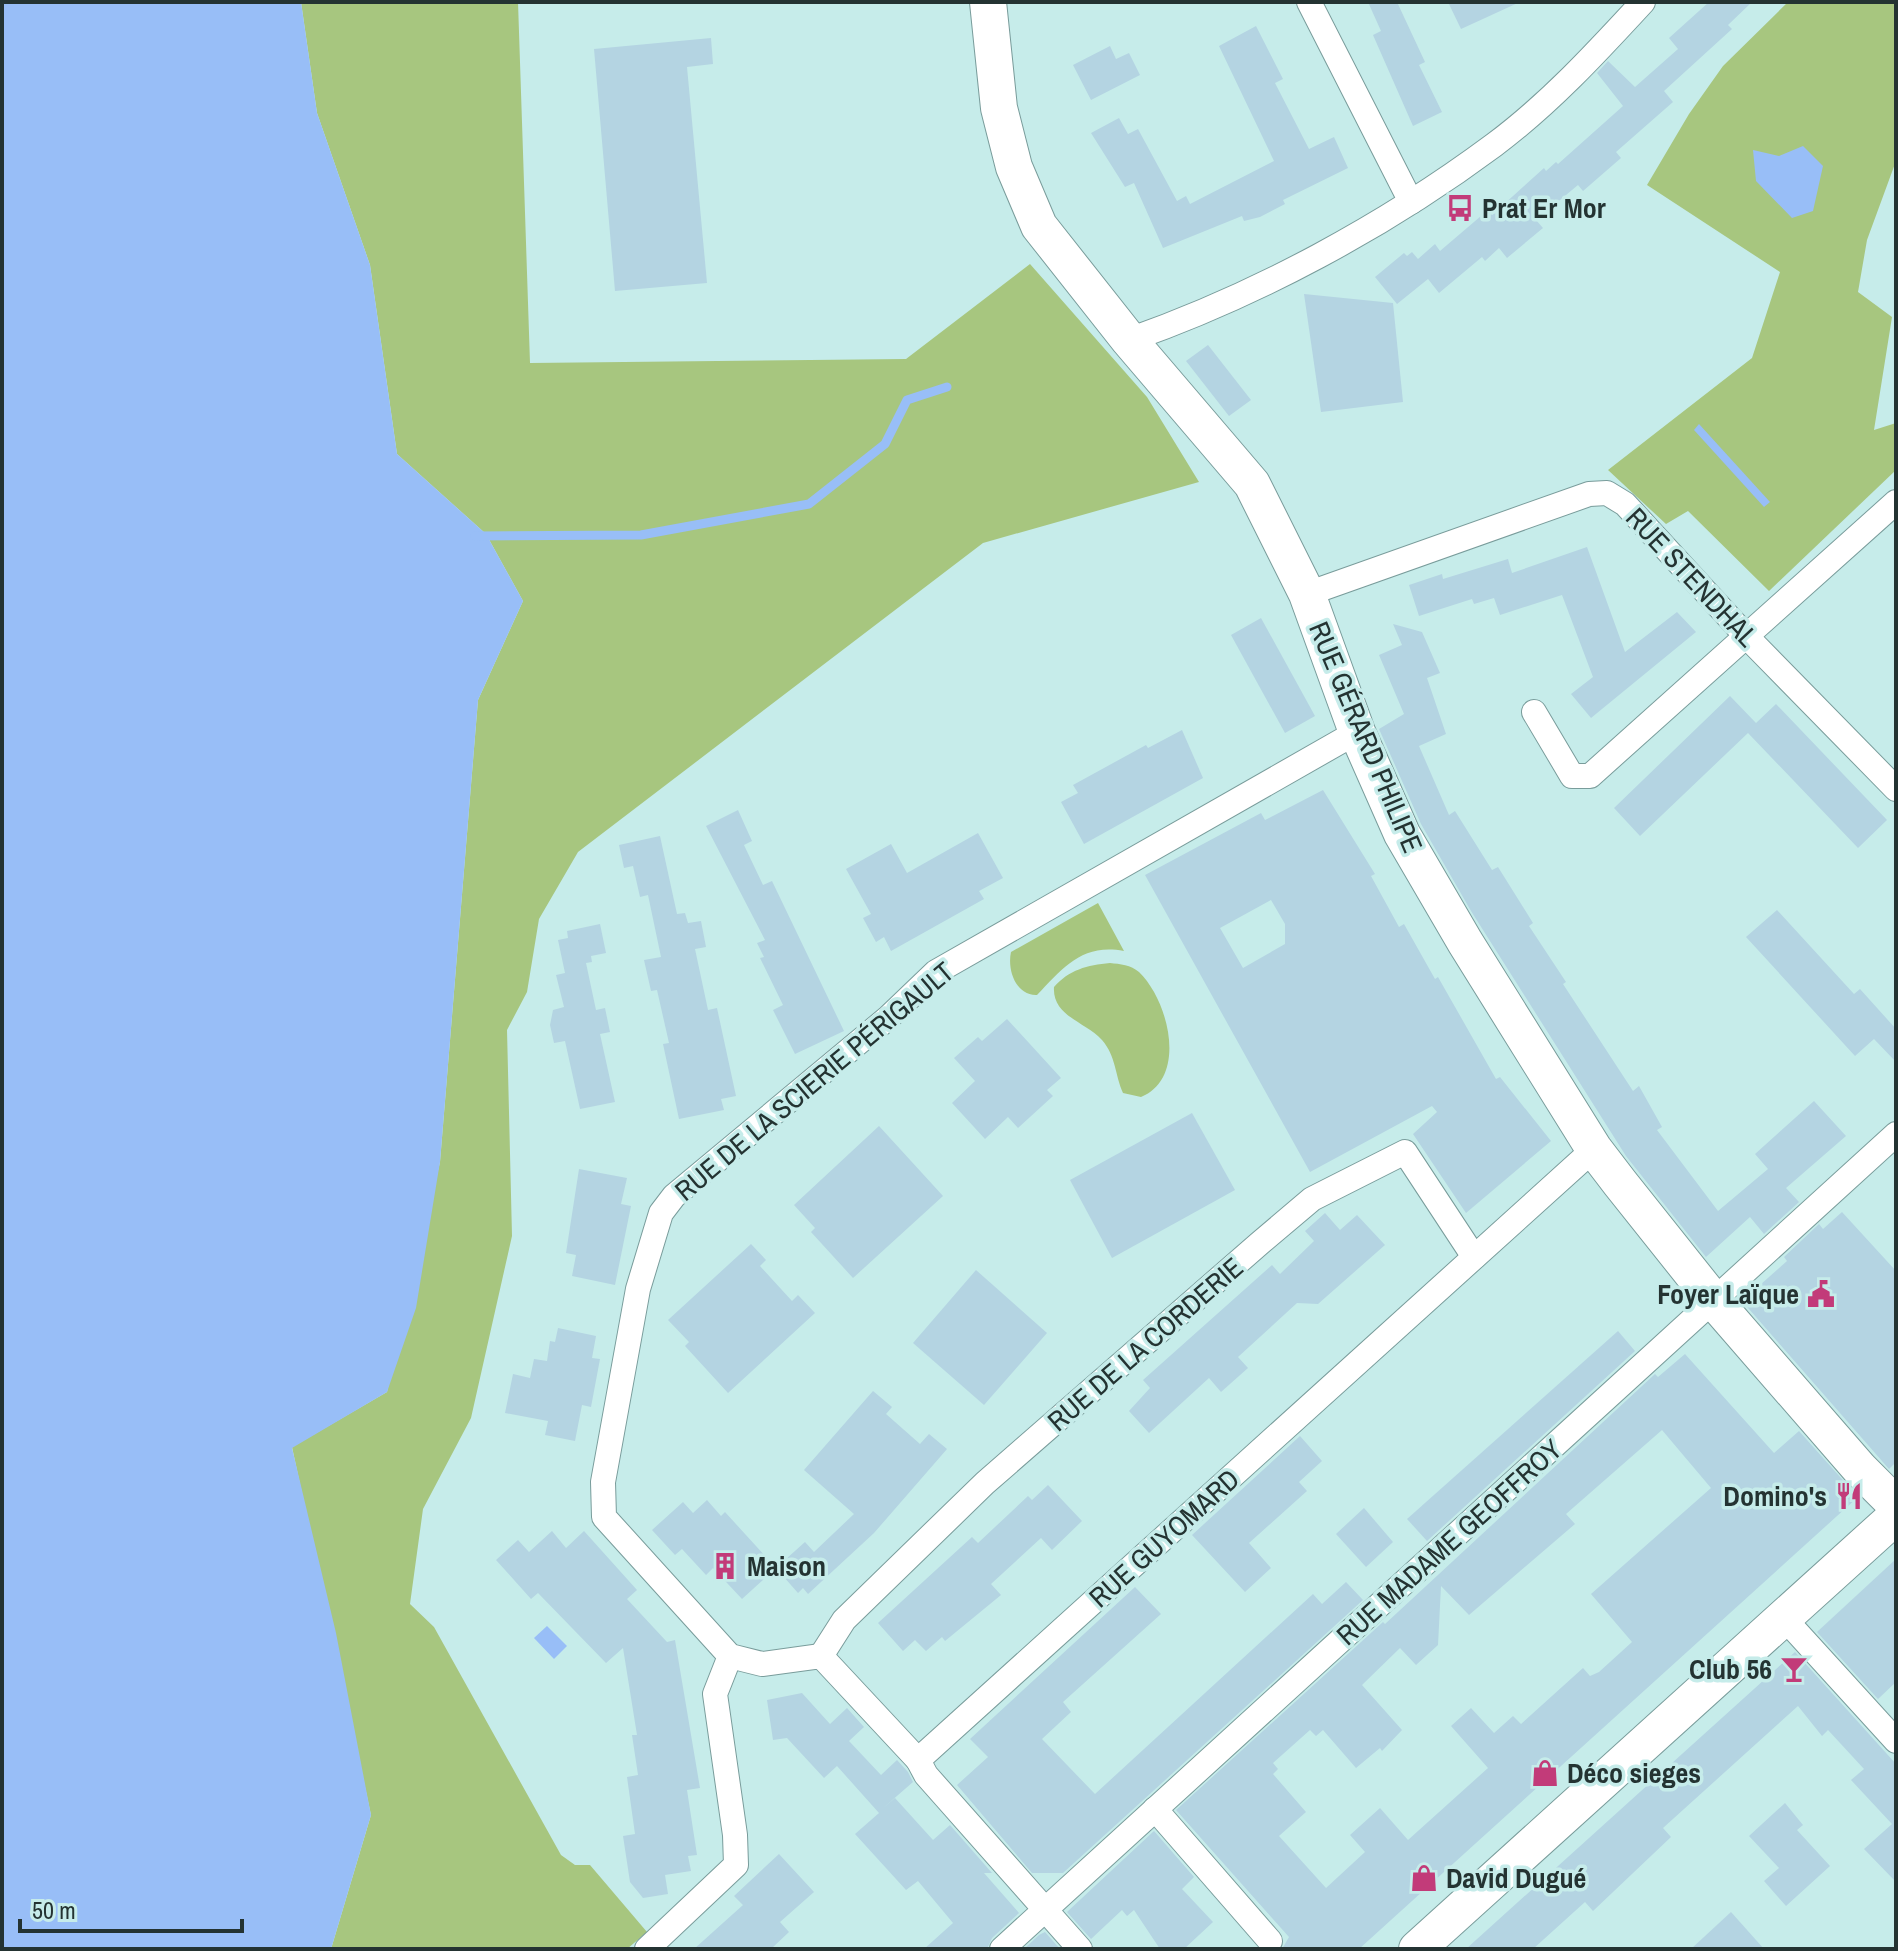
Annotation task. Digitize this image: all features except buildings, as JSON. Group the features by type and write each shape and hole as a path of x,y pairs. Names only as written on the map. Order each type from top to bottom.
{"street":[{"name":"RUE GÉRARD PHILIPE","path":"988,2 999,108 1014,167 1039,226 1129,340 1252,484 1307,594 1357,732 1402,834 1594,1149 1714,1301 1860,1469 1896,1505"},
{"path":"1309,2 1411,202"},
{"path":"1129,340 1187,320 1323,252 1411,202 1495,144 1574,77 1643,2"},
{"name":"RUE STENDHAL","path":"1307,594 1589,494 1607,493 1625,504 1748,638 1896,789"},
{"path":"1534,712 1572,776 1590,776 1748,638 1896,502"},
{"name":"RUE DE LA SCIERIE PÉRIGAULT","path":"730,1656 604,1517 603,1482 638,1289 661,1213 674,1196 889,1017 936,972 1357,732"},
{"name":"RUE MADAME GEOFFROY","path":"1002,1949 1896,1134"},
{"name":"RUE GUYOMARD","path":"918,1760 1594,1149"},
{"name":"RUE DE LA CORDERIE","path":"821,1656 844,1620 985,1483 1312,1199 1405,1152 1474,1257"},
{"path":"1417,1949 1896,1516"},
{"path":"1783,1617 1896,1741"},
{"path":"647,1949 736,1865 735,1835 715,1694 730,1656 762,1664 821,1656 918,1760 926,1775 1080,1949"},
{"path":"1155,1809 1270,1941"}],"green space":[{"path":"301,2 518,2 530,363 906,359 1030,264 1147,397 1199,482 983,543 578,852 539,919 527,992 507,1030 512,1236 471,1418 423,1509 410,1604 434,1627 561,1855 575,1865 590,1865 647,1932 627,1949 331,1949 371,1815 292,1447 387,1392 440,1162 478,700 523,601 486,534 397,454 370,265 317,113"},
{"path":"1788,2 1896,2 1896,161 1867,240 1858,292 1892,317 1874,430 1896,423 1896,470 1769,591 1688,511 1666,524 1608,470 1752,358 1780,272 1647,185 1689,114 1723,66"},
{"path":"1098,903 1124,951 1109,949 1085,954 1065,967 1037,995 1018,987 1010,966 1011,952"},
{"path":"1110,963 1129,966 1139,972 1159,1001 1165,1019 1169,1057 1165,1074 1156,1087 1141,1097 1123,1093 1107,1046 1064,1012 1055,997 1054,987 1072,972"}],"water":[{"path":"2,2 301,2 317,113 370,265 397,454 486,534 523,601 478,700 440,1162 416,1308 387,1392 292,1448 336,1633 371,1815 331,1949 2,1949"},
{"path":"1803,146 1823,166 1813,211 1792,218 1756,181 1753,150 1779,156"},
{"path":"1699,424 1770,502 1764,507 1694,430"},
{"path":"547,1626 567,1646 554,1659 534,1638"}],"waterway":[{"path":"475,536 641,535 809,504 885,444 907,400 947,387"}],"place":[{"name":"Prat Er Mor","path":"1460,208"},
{"name":"Foyer Laïque","path":"1821,1294"},
{"name":"Domino's","path":"1849,1496"},
{"name":"Maison","path":"725,1566"},
{"name":"Club 56","path":"1794,1669"},
{"name":"Déco sieges","path":"1545,1773"},
{"name":"David Dugué","path":"1424,1878"}]}
